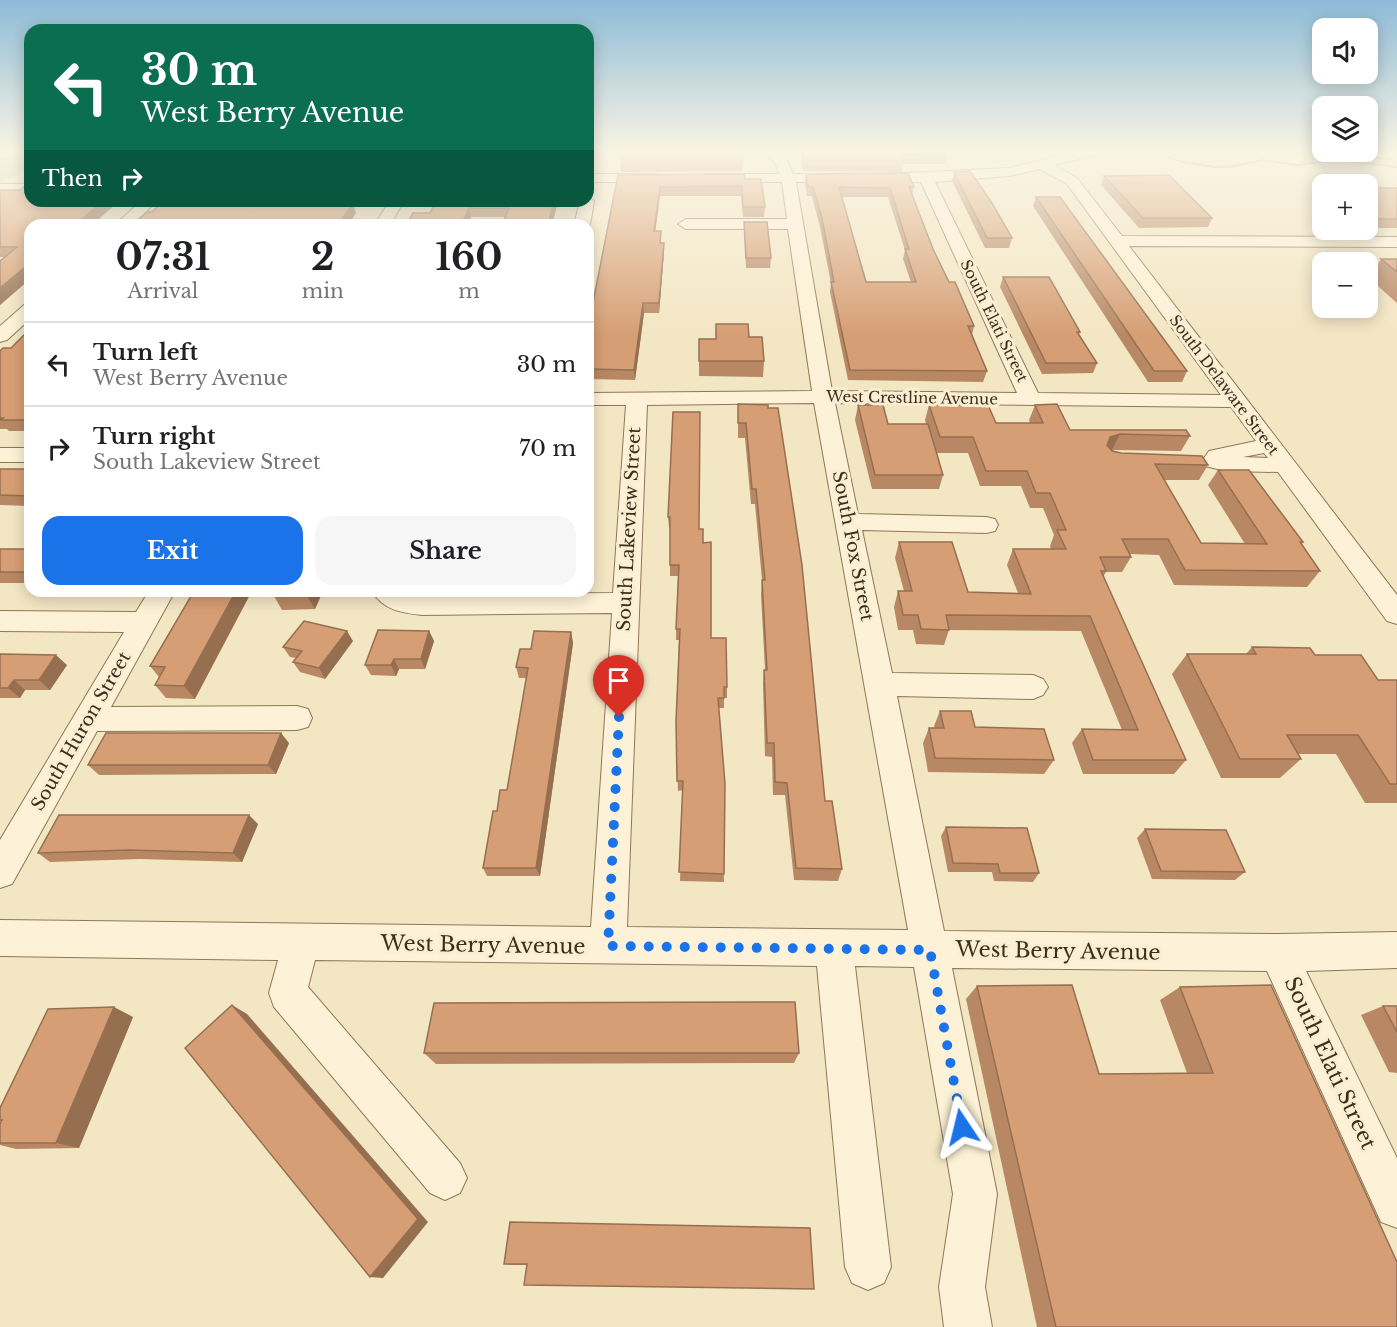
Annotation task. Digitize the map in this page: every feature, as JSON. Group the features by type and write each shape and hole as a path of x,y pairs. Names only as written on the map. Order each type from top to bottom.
{"street":[{"name":"South Fox Street","path":"793,212 823,397 880,684 975,1194 962,1287 968,1327"},
{"name":"South Elati Street","path":"942,212 1031,400"},
{"name":"South Delaware Street","path":"1094,212 1397,614"},
{"path":"686,224 795,224"},
{"path":"1117,241 1397,243"},
{"path":"0,338 24,315"},
{"path":"0,338 20,340"},
{"name":"West Crestline Avenue","path":"594,399 823,397 1236,401"},
{"name":"South Lakeview Street","path":"608,946 624,603 637,399"},
{"path":"1270,445 1202,461 1226,464 1285,465"},
{"path":"0,455 24,455"},
{"path":"848,522 986,525"},
{"name":"South Huron Street","path":"0,872 158,597"},
{"path":"394,597 402,603 422,605 624,603"},
{"path":"0,621 143,622"},
{"path":"880,684 1033,687"},
{"path":"87,719 297,718"},
{"name":"West Berry Avenue","path":"0,938 1278,953 1397,950"},
{"path":"301,943 288,993 445,1178"},
{"path":"834,949 868,1267"},
{"name":"South Elati Street","path":"1278,953 1397,1206"}],"building":[{"path":"0,212 90,212 82,219 24,219 24,268 0,288 0,261 17,247 0,247"},
{"path":"147,212 347,212 342,219 139,219"},
{"path":"467,212 464,219 410,219 413,213"},
{"path":"507,212 551,212 550,219 504,219"},
{"path":"611,212 657,212 654,231 661,231 660,243 664,243 659,303 643,303 634,370 594,369 594,297"},
{"path":"820,212 846,212 866,282 916,282 905,249 909,249 897,212 919,212 949,282 955,282 974,326 968,326 987,371 850,370 831,282 834,282"},
{"path":"974,212 997,212 1012,238 987,238"},
{"path":"1046,212 1071,212 1187,371 1154,371"},
{"path":"1137,212 1206,212 1212,218 1143,218"},
{"path":"1378,212 1397,212 1397,219 1379,219"},
{"path":"744,222 767,222 771,258 746,258"},
{"path":"1381,259 1397,259 1397,272"},
{"path":"1003,277 1049,277 1080,332 1077,332 1097,363 1046,363"},
{"path":"716,324 748,324 749,337 762,337 764,361 699,361 699,339 716,339"},
{"path":"24,335 24,420 0,420 3,418 0,418 0,351 3,348 11,348"},
{"path":"738,404 768,405 768,408 778,408 802,565 825,801 832,801 842,869 796,868 787,783 775,782 774,743 767,743 764,670 767,670 762,580 765,580 756,489 752,489 746,423 738,423"},
{"path":"1057,404 1070,430 1186,430 1190,436 1120,434 1110,437 1107,445 1112,451 1121,453 1202,456 1208,465 1155,464 1201,543 1267,544 1218,470 1249,470 1303,542 1300,542 1320,571 1185,570 1168,539 1122,539 1131,557 1100,557 1106,571 1101,571 1186,760 1093,760 1082,729 1138,730 1090,616 946,615 949,630 921,629 918,615 903,615 898,591 912,591 899,542 952,542 968,592 1031,594 1013,549 1066,549 1057,530 1066,530 1050,493 1036,493 1027,471 986,471 973,437 940,437 929,405 988,405 996,423 1043,423 1035,405"},
{"path":"858,405 883,405 888,424 928,424 943,475 875,475"},
{"path":"673,412 700,412 699,529 703,529 703,543 711,542 711,638 726,638 727,687 724,687 724,698 718,698 725,784 724,874 679,872 683,781 677,781 676,721 680,629 676,629 679,565 670,565 670,517 668,517"},
{"path":"0,469 24,469 24,496 0,495"},
{"path":"0,549 24,549 24,572 0,572"},
{"path":"190,597 233,597 184,686 155,685 165,667 150,666"},
{"path":"304,621 347,631 319,668 293,662 302,651 283,647"},
{"path":"378,630 429,631 421,659 394,659 391,665 365,665"},
{"path":"534,631 571,632 536,868 483,868 493,811 497,811 500,790 507,790 528,668 516,667 520,649 531,649"},
{"path":"1252,647 1310,648 1315,655 1361,655 1378,680 1397,680 1397,784 1390,784 1358,735 1287,735 1301,759 1240,759 1187,654 1256,654"},
{"path":"0,654 56,655 39,680 14,680 8,688 0,688"},
{"path":"940,711 971,711 975,727 1044,729 1054,760 935,758 929,728 944,728"},
{"path":"106,733 281,733 268,765 88,765"},
{"path":"59,815 249,815 233,853 129,850 38,853"},
{"path":"946,827 1027,828 1039,873 1000,873 998,864 953,863"},
{"path":"1145,829 1226,830 1245,872 1161,871"},
{"path":"1072,985 1099,1074 1213,1073 1180,987 1271,985 1397,1262 1397,1327 1056,1327 977,986"},
{"path":"795,1002 799,1053 424,1053 434,1003"},
{"path":"232,1005 418,1219 370,1277 185,1048"},
{"path":"1383,1006 1397,1006 1397,1032"},
{"path":"114,1007 56,1143 0,1143 2,1120 0,1120 0,1108 48,1009"},
{"path":"510,1222 810,1228 814,1289 524,1285 527,1264 504,1264"}],"route":[{"path":"619,717 608,946 930,950 962,1127"}]}
